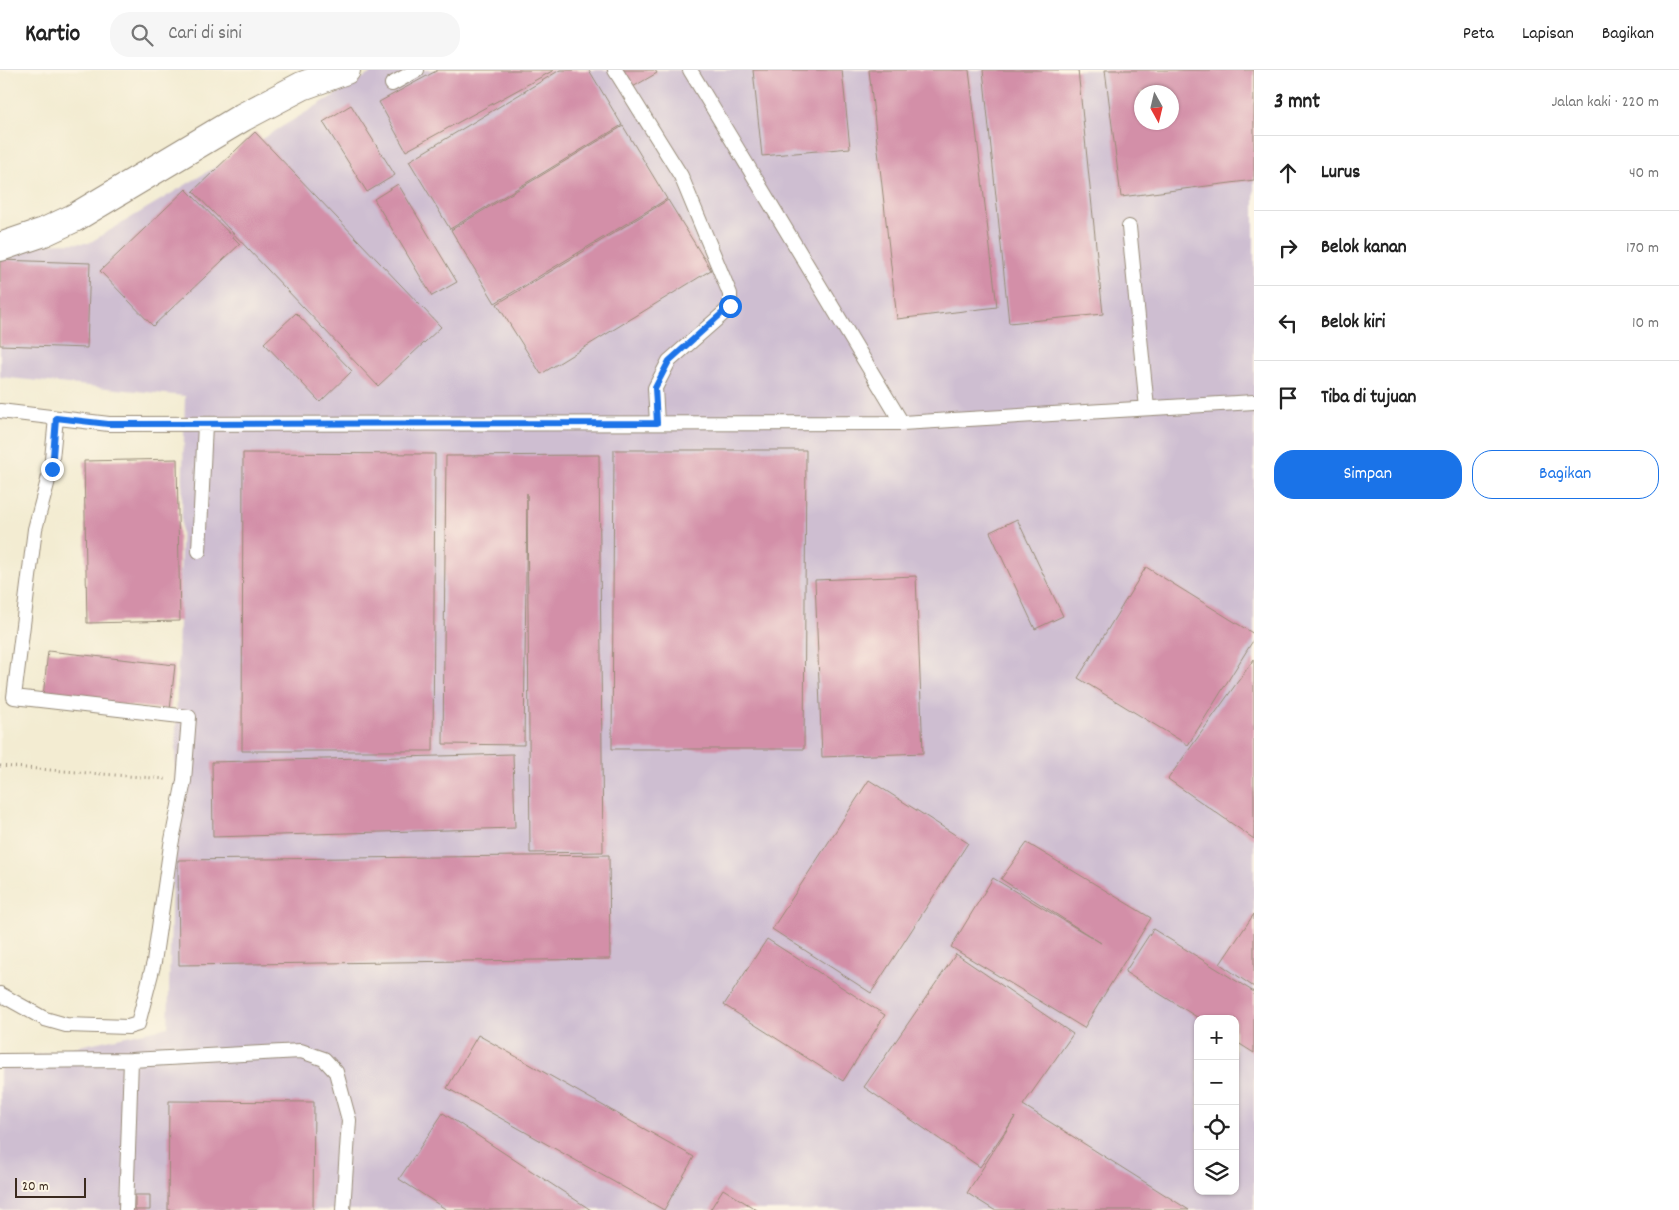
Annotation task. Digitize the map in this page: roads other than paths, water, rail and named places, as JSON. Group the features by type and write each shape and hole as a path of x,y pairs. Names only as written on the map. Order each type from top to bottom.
{"street":[{"path":"0,247 44,232 74,218 243,117 302,86 346,70"}],"lane":[{"path":"392,84 417,70"},
{"path":"615,70 681,176 730,294 730,306 725,312 669,361 655,388 657,423"},
{"path":"690,70 902,423"},
{"path":"1129,227 1147,408"},
{"path":"0,411 108,424 902,423 1254,402"},
{"path":"0,994 45,1019 66,1025 128,1027 138,1024 154,962 171,844 184,780 189,717 14,696 35,529 52,469 56,418"},
{"path":"199,551 205,424"},
{"path":"0,1061 131,1060 301,1052 324,1059 336,1072 350,1120 343,1210"},
{"path":"126,1210 131,1060"}]}
